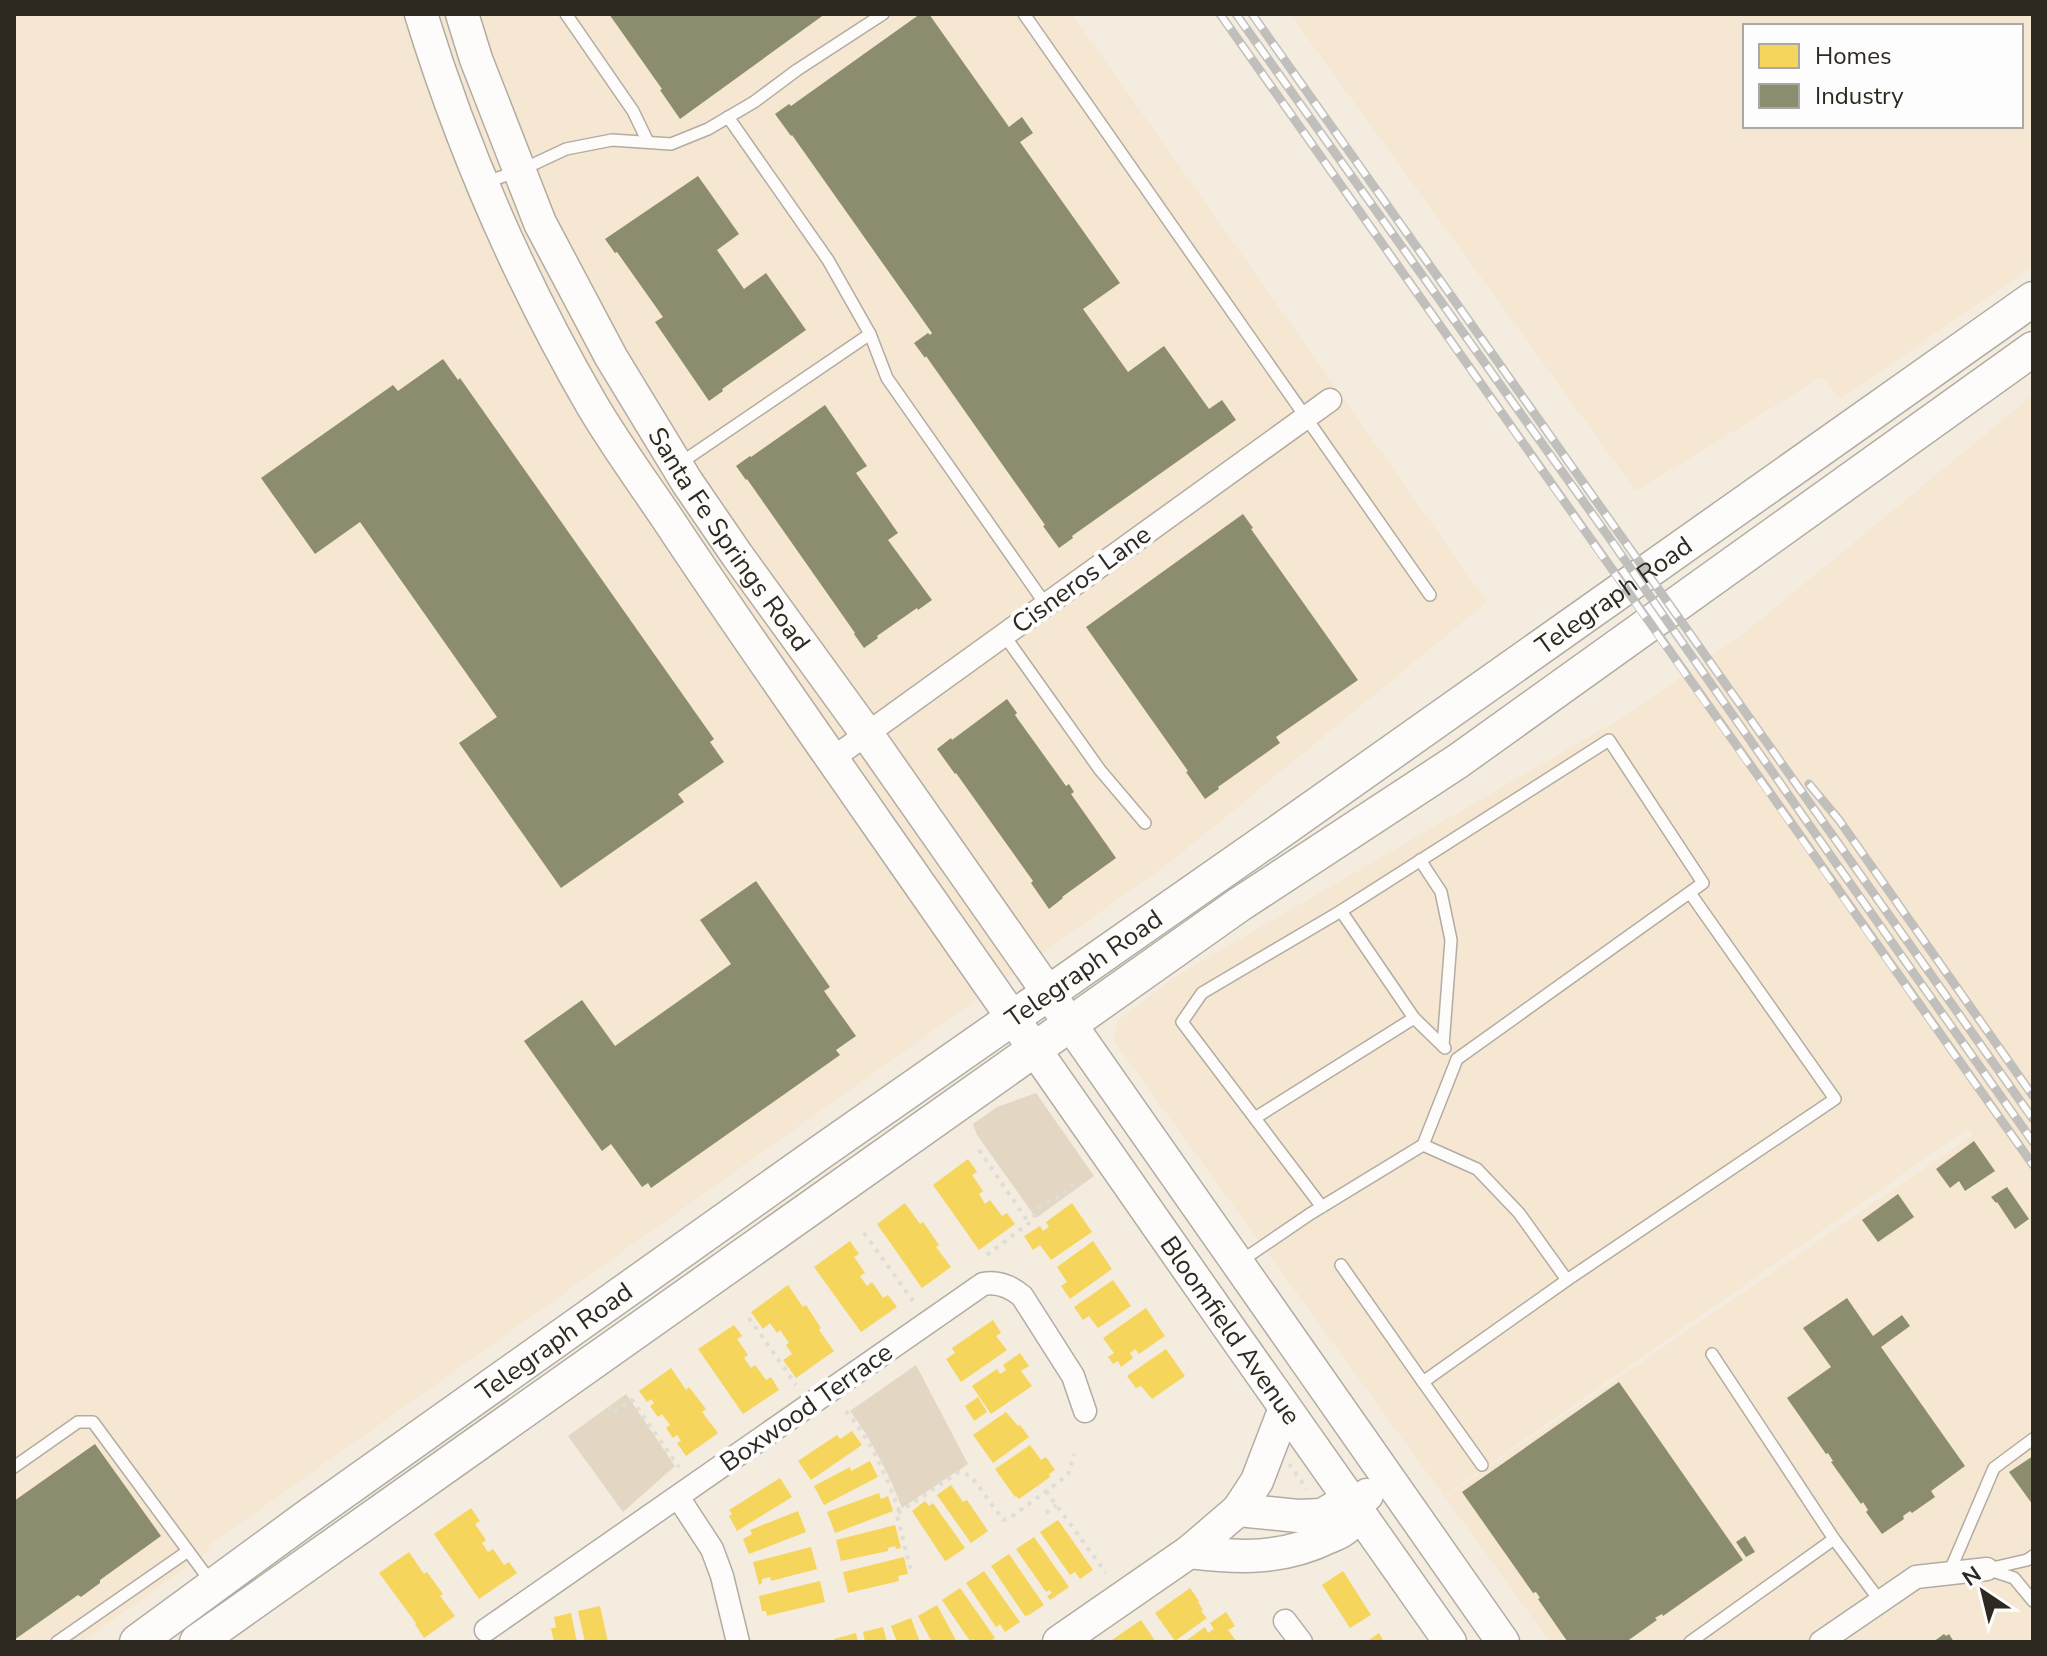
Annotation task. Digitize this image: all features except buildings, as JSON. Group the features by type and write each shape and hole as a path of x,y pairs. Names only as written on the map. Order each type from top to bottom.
{"main road":[{"name":"Santa Fe Springs Road","path":"421,14 439,74 482,183 551,331 595,409 724,604 1012,1018"},
{"name":"Santa Fe Springs Road","path":"462,14 476,59 540,223 611,357 677,466 737,555 867,734 1070,1025"},
{"name":"Telegraph Road","path":"137,1642 344,1490 2033,299"},
{"name":"Telegraph Road","path":"197,1642 1240,904 1458,761 2033,349"},
{"name":"Bloomfield Avenue","path":"1012,1018 1450,1642"},
{"name":"Bloomfield Avenue","path":"1070,1025 1503,1642"},
{"path":"1059,1642 1189,1552 1238,1510 1257,1481 1285,1408"},
{"path":"1238,1510 1322,1515 1336,1507 1354,1505 1389,1480"},
{"path":"1189,1552 1237,1557 1272,1555 1312,1546 1350,1523 1354,1505"}],"street":[{"name":"Cisneros Lane","path":"832,759 1330,400"},
{"name":"Boxwood Terrace","path":"486,1630 983,1284 994,1282 1022,1296 1073,1376 1085,1411"},
{"path":"678,1497 712,1549 738,1642"},
{"path":"1821,1642 1916,1577 1987,1569"},
{"path":"1285,1621 1301,1642"}],"lane":[{"path":"566,14 633,111 648,142"},
{"path":"482,183 519,171 566,149 612,140 671,144 708,129 754,102 883,14"},
{"path":"1024,14 1430,595"},
{"path":"728,117 828,260 870,334 887,378 1046,605"},
{"path":"677,466 870,334"},
{"path":"1004,635 1100,770 1145,823"},
{"path":"1237,1263 1423,1145 1457,1059 1703,883 1609,740 1341,911 1202,993 1182,1022 1322,1207"},
{"path":"1420,860 1441,892 1451,940 1443,1046"},
{"path":"1423,1382 1567,1280 1835,1099 1690,893"},
{"path":"1341,911 1414,1018 1457,1059"},
{"path":"1255,1118 1414,1018"},
{"path":"1423,1145 1477,1169 1519,1213 1567,1280"},
{"path":"1341,1265 1482,1465"},
{"path":"1712,1354 1834,1539 1880,1601"},
{"path":"14,1467 78,1422 93,1422 213,1586"},
{"path":"1949,1573 1994,1468 2033,1439"},
{"path":"1690,1642 1834,1539"},
{"path":"57,1642 188,1551"},
{"path":"1987,1569 2033,1556"},
{"path":"1987,1569 2014,1578 2033,1601"}],"path":[{"path":"979,1150 1029,1223"},
{"path":"987,1255 1029,1223 1041,1206 1065,1193 1077,1181"},
{"path":"864,1233 913,1301"},
{"path":"749,1318 796,1385"},
{"path":"609,1406 613,1413 632,1400 679,1467"},
{"path":"846,1411 890,1485 912,1575"},
{"path":"898,1513 959,1472 971,1476 1003,1520 1068,1475 1074,1454"},
{"path":"1281,1457 1312,1492"},
{"path":"1046,1491 1106,1573"},
{"path":"1046,1513 1056,1505"}],"shaded area":[{"path":"14,14 1072,14 1487,602 1173,860 207,1547 209,1551 82,1642 14,1642"},
{"path":"1290,14 2033,14 2033,266 1840,399 1822,377 1636,491"},
{"path":"2033,395 2033,1642 1550,1642 1445,1497 1973,1135 1968,1128 1444,1496 1114,1041 1117,1021 1178,975 1630,713 1748,630"},
{"path":"1036,1093 1094,1176 1036,1218 977,1135 973,1124 997,1107"},
{"path":"916,1365 968,1464 902,1508 879,1458 850,1411"},
{"path":"626,1394 675,1466 623,1512 568,1436"}],"railway":[{"path":"1220,14 2033,1165"},
{"path":"1236,14 1608,536 2033,1142"},
{"path":"1252,14 2033,1119"},
{"path":"1809,784 1839,820 2033,1096"}]}
